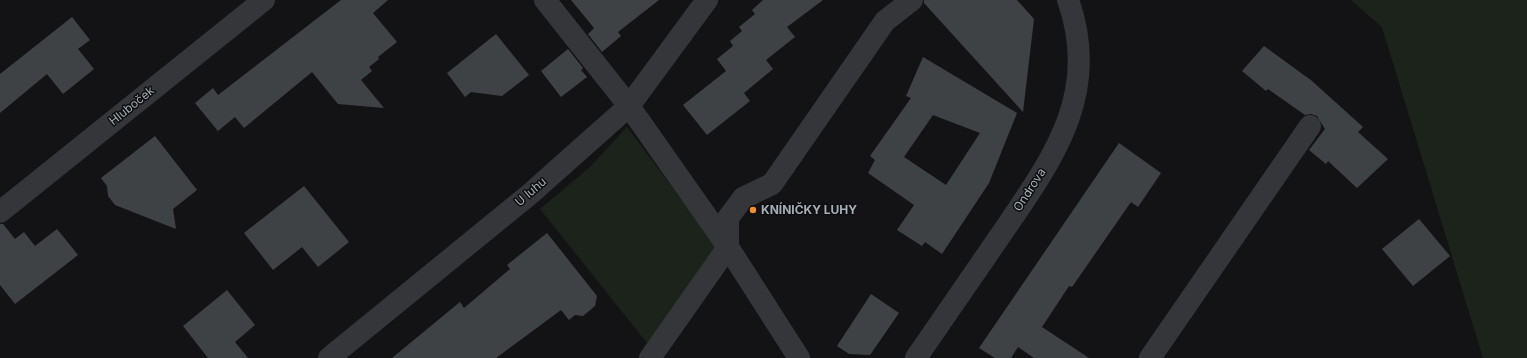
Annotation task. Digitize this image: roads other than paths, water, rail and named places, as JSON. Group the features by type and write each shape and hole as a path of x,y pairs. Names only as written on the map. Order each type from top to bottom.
{"street":[{"name":"Hluboček","path":"0,212 264,0"},
{"path":"545,0 629,106 728,247 799,358"},
{"name":"U luhu","path":"329,358 530,194 629,106 707,0"},
{"path":"650,358 728,247 728,218 743,198 772,184 885,20 912,0"},
{"name":"Ondrova","path":"916,358 1032,188 1065,131 1076,95 1080,72 1078,43 1068,0"},
{"path":"1150,358 1310,126"}],"place":[{"name":"KNÍNIČKY LUHY","path":"753,210"}]}
